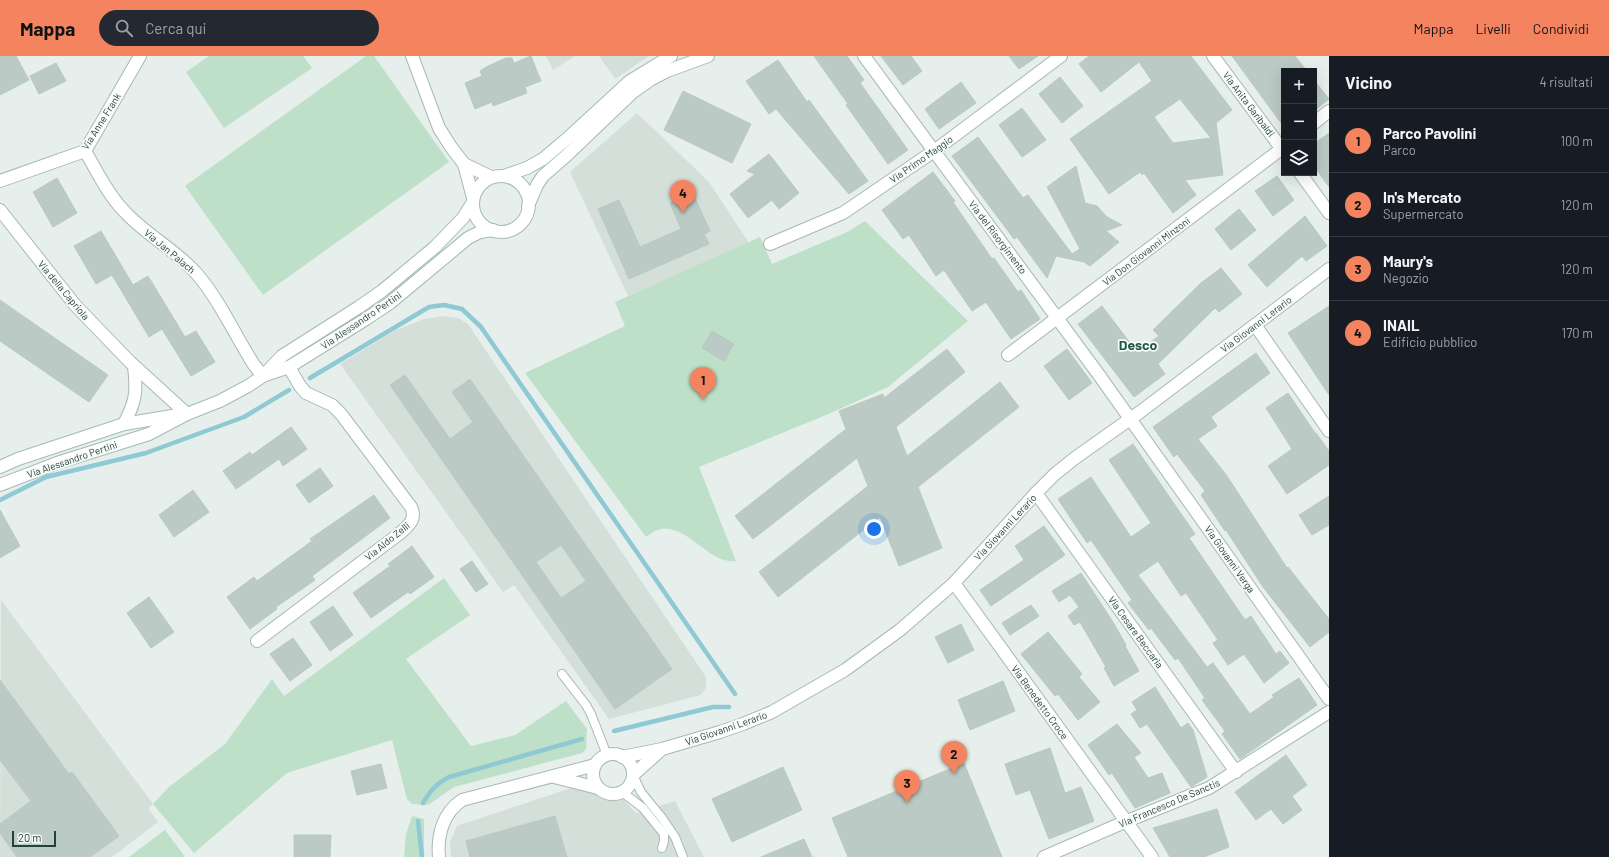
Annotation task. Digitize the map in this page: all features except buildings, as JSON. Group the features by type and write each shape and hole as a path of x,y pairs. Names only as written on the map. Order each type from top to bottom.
{"street":[{"name":"Via Anne Frank","path":"0,180 85,151 140,56"},
{"path":"412,56 439,128 464,164 476,217 486,227 504,232 514,228 522,221 537,185 544,176 633,92 650,80 708,56"},
{"path":"473,200 479,185 491,177 504,176 527,168 543,158 569,137 630,81 671,56"},
{"name":"Via del Risorgimento","path":"864,56 1058,317 1131,419"},
{"name":"Via Primo Maggio","path":"770,244 843,213 934,150 1060,56"},
{"name":"Via Anita Garibaldi","path":"1213,56 1281,146"},
{"path":"1317,121 1329,111"},
{"name":"Via Don Giovanni Minzoni","path":"1008,355 1281,150"},
{"name":"Via Jan Palach","path":"85,151 124,212 153,238 179,257 196,274 209,291 254,365 263,376"},
{"path":"464,164 491,177"},
{"path":"504,176 514,179 521,184 528,197 528,206"},
{"path":"1302,176 1329,213"},
{"name":"Via Alessandro Pertini","path":"263,376 282,356 359,307 429,252 463,218 473,200"},
{"name":"Via della Capriola","path":"0,210 75,306 134,366 187,414"},
{"name":"Via Alessandro Pertini","path":"0,485 57,463 149,434 187,414 231,396 263,376 289,367 390,303 474,234 493,230"},
{"name":"Via Giovanni Lerario","path":"622,757 662,749 743,724 772,712 844,670 900,630 954,583 1055,474 1075,458 1131,419 1329,269"},
{"path":"1255,325 1329,431"},
{"path":"124,424 133,407 136,395 134,366"},
{"name":"Via Aldo Zelli","path":"256,641 400,534 410,525 414,515 411,507 341,414 332,405 306,393 289,367"},
{"name":"Via Alessandro Pertini","path":"0,467 18,459 124,424 187,414"},
{"name":"Via Giovanni Verga","path":"1131,419 1329,699"},
{"name":"Via Cesare Beccaria","path":"1036,493 1236,772"},
{"name":"Via Benedetto Croce","path":"954,583 1152,857"},
{"name":"Via Francesco De Sanctis","path":"1044,857 1127,821 1210,788 1329,712"},
{"name":"Via Giovanni Lerario","path":"633,775 662,749"},
{"path":"553,777 598,788 612,794 622,792 629,786 633,775 632,768 628,761 622,757 612,754 598,761 595,765 593,777 598,788"},
{"path":"439,857 438,849 443,825 448,812 462,800 595,765"}],"lane":[{"path":"562,674 586,704 608,755"},
{"path":"633,775 641,792 675,837 683,857"},
{"path":"622,792 643,808 664,834 662,848"}],"shaded area":[{"path":"546,56 575,56 553,70"},
{"path":"599,56 649,56 615,79"},
{"path":"637,113 709,182 749,243 628,296 570,172"},
{"path":"443,316 458,318 468,324 706,677 706,688 701,695 609,719 514,585 503,592 340,364 396,330 424,319"},
{"path":"1,600 153,804 148,808 158,822 112,857 0,857"},
{"path":"577,786 599,794 623,799 636,813 675,801 704,857 451,857 450,842 457,826"}],"green space":[{"path":"209,56 303,56 312,68 224,128 186,72"},
{"path":"366,56 374,56 449,162 263,295 185,186"},
{"path":"865,221 968,321 888,387 831,413 699,467 736,561 725,560 714,555 681,533 670,529 658,530 646,537 525,373 625,326 615,302 760,237 772,264 847,232"},
{"path":"444,578 470,615 406,659 471,746 515,735 566,701 587,729 586,749 582,753 454,787 428,805 412,804 407,799 392,740 287,773 194,853 153,804 169,787 225,744 272,679 284,696"},
{"path":"412,816 424,819 424,857 404,857 406,834"},
{"path":"165,830 185,857 129,857"}],"waterway":[{"path":"310,378 429,307 444,305 462,309 481,327 735,694"},
{"path":"0,500 46,477 146,453 244,417 289,390"},
{"path":"614,731 713,707 729,707"},
{"path":"423,803 434,788 440,782 449,777 582,739"},
{"path":"418,821 422,857"}],"place":[{"name":"INAIL","path":"683,213"},
{"name":"Parco Pavolini","path":"703,400"},
{"name":"In's Mercato","path":"954,774"},
{"name":"Maury's","path":"907,803"}],"district":[{"name":"Desco","path":"1138,345"}]}
